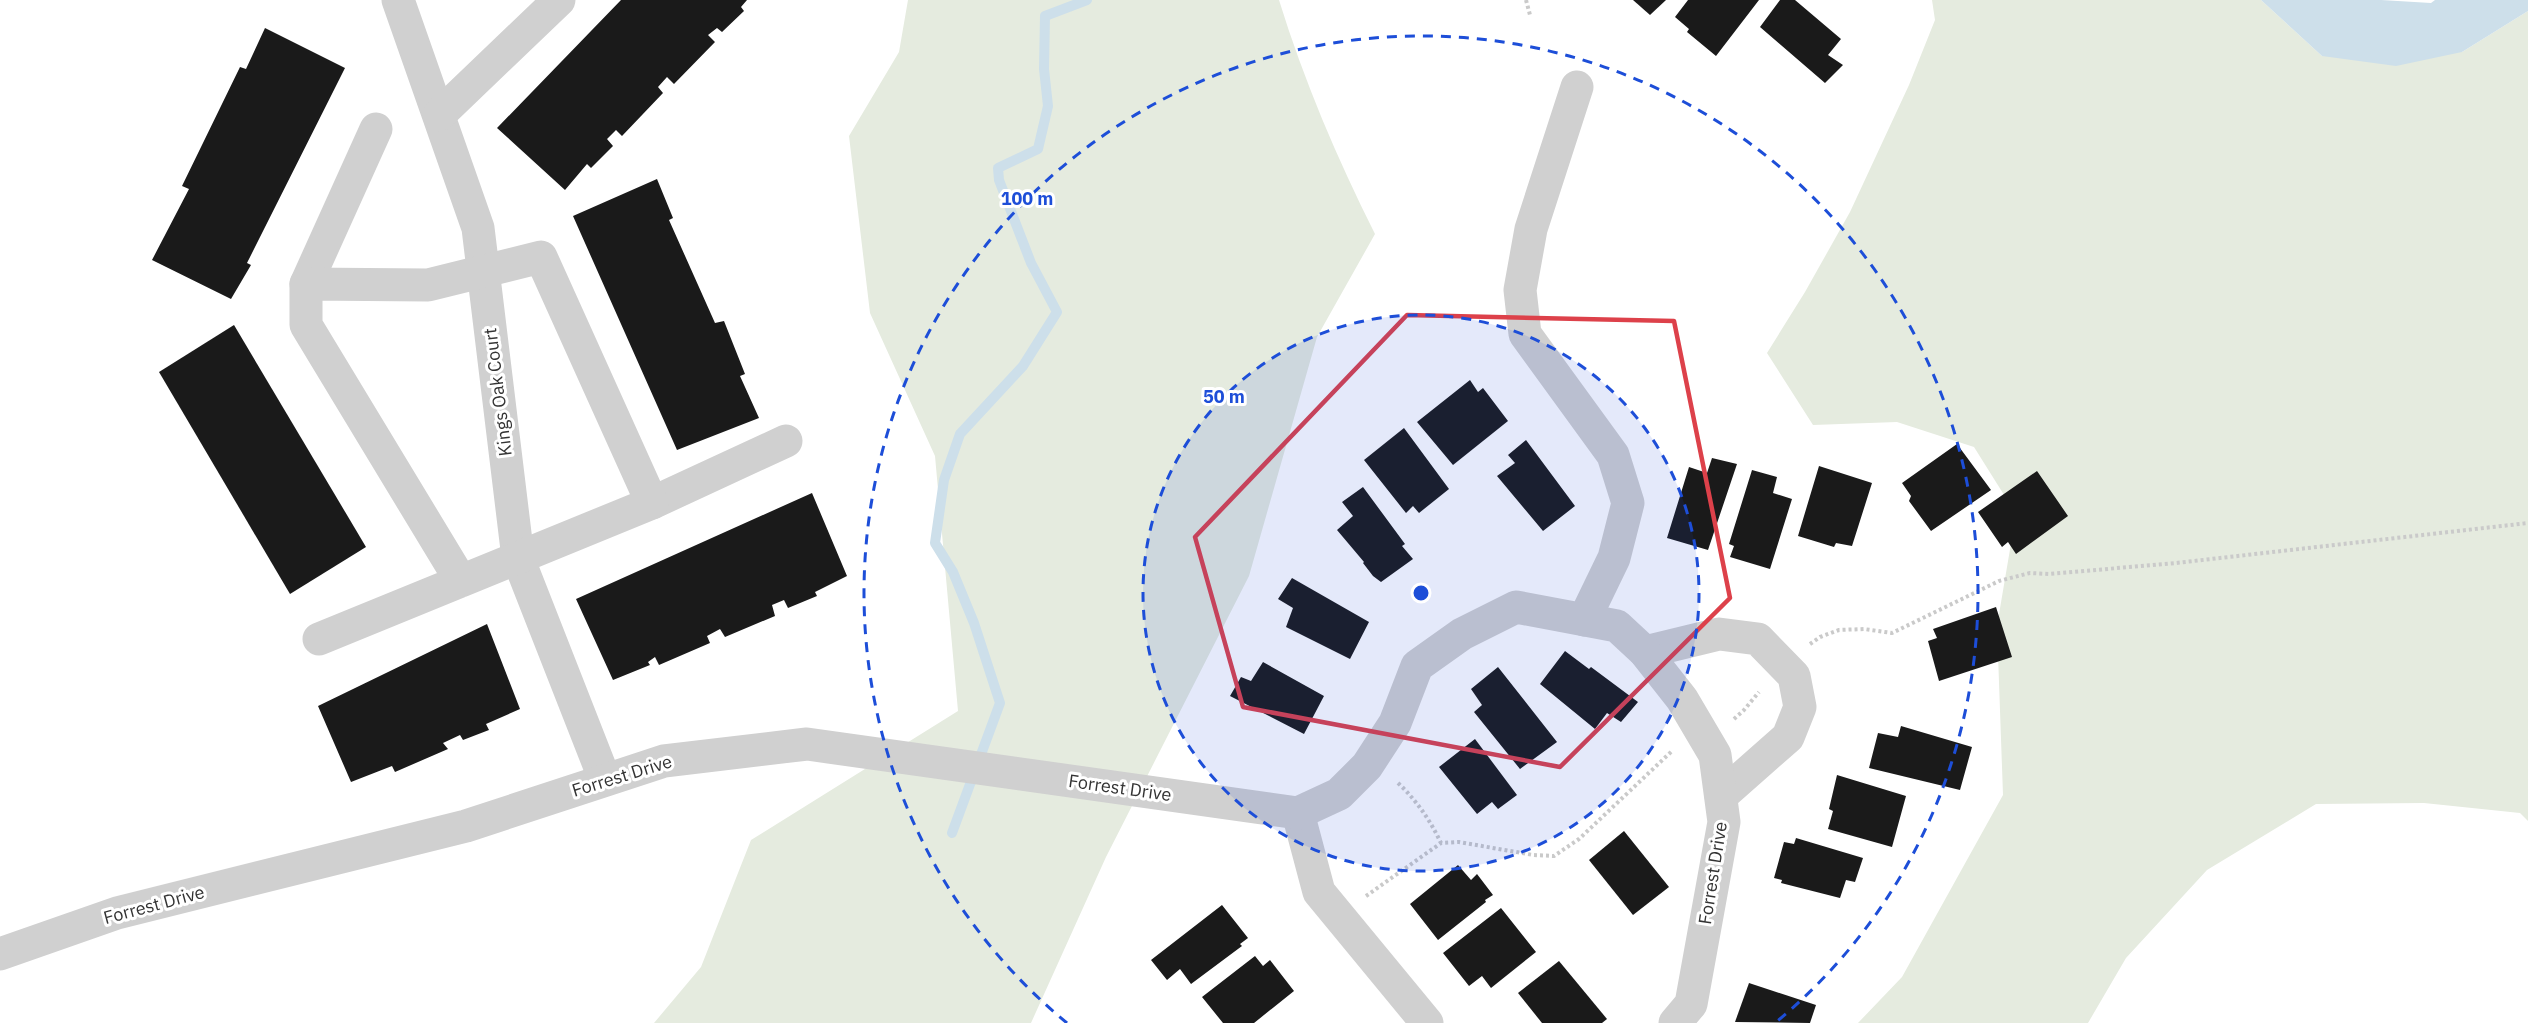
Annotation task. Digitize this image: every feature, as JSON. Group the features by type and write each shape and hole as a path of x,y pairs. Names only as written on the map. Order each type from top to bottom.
{"street":[{"name":"Kings Oak Court","path":"399,0 478,228 518,558 605,780"},
{"path":"439,115 559,0"},
{"path":"1576,87 1531,230 1520,290 1525,334 1613,455 1628,503 1614,558 1584,620"},
{"path":"376,129 306,284 306,325 460,581"},
{"path":"306,284 428,285 541,257 652,503"},
{"path":"319,639 652,503 786,441"},
{"name":"Forrest Drive","path":"0,954 117,913 466,826 664,761 807,744 1298,813 1339,794 1367,765 1395,723 1417,666 1462,634 1516,607 1617,626 1645,652 1682,699 1715,755 1724,822 1691,1004 1675,1023"},
{"path":"1645,652 1719,634 1758,639 1794,676 1800,707 1788,737 1721,796"},
{"path":"1298,813 1319,892 1427,1023"}],"path":[{"path":"1526,0 1530,15"},
{"path":"1339,917 1441,843 1459,842 1533,855 1554,856 1579,838 1671,752 1702,732 1727,724 1784,666 1820,637 1839,630 1864,629 1892,633 1999,581 2030,573 2049,574 2176,563 2528,523"},
{"path":"1367,765 1392,778 1413,797 1432,824 1441,843"}],"highlighted area":[{"path":"1407,315 1674,321 1730,598 1560,767 1243,707 1195,537"}],"shaded area":[{"path":"908,0 1279,0 1322,119 1375,234 1317,337 1249,576 1106,857 1031,1023 654,1023 701,967 751,840 958,711 935,456 870,313 849,136 899,52"},
{"path":"1932,0 2261,0 2322,56 2462,52 2528,11 2528,821 2520,813 2424,803 2316,804 2207,870 2126,958 2088,1023 1858,1023 1902,977 2003,795 1997,626 2016,514 1974,447 1897,422 1813,425 1767,353 1805,292 1850,212 1909,85 1935,20"}],"water":[{"path":"2261,0 2381,0 2431,3 2435,0 2528,0 2528,11 2462,52 2396,66 2322,56"}],"building":[{"path":"621,0 747,0 741,7 744,11 722,32 717,28 708,35 715,42 674,84 667,77 658,87 663,93 622,136 616,130 607,139 613,146 591,168 587,164 565,190 497,128"},
{"path":"1633,0 1666,0 1650,15"},
{"path":"1688,0 1759,0 1716,56 1687,32 1689,29 1675,17"},
{"path":"1780,0 1795,0 1841,39 1828,55 1843,65 1825,83 1760,27"},
{"path":"265,28 345,68 247,263 251,265 231,299 152,260 189,189 182,186 240,67 246,69"},
{"path":"657,179 673,218 669,220 715,323 724,321 745,374 740,376 759,418 677,450 573,216"},
{"path":"234,325 366,547 290,594 159,372"},
{"path":"1470,380 1478,392 1483,388 1508,421 1453,465 1417,422"},
{"path":"1404,428 1449,489 1419,513 1413,506 1406,513 1364,460"},
{"path":"1526,440 1575,506 1543,531 1497,476 1515,463 1508,455"},
{"path":"1957,444 1991,490 1931,531 1909,501 1911,496 1902,483"},
{"path":"1712,458 1737,464 1708,550 1667,538 1689,467 1707,473"},
{"path":"1819,466 1872,483 1852,546 1836,543 1834,547 1798,536"},
{"path":"1752,470 1777,477 1773,493 1792,499 1770,569 1730,557 1734,546 1729,544"},
{"path":"2037,471 2068,516 2016,554 2008,542 2002,547 1978,512"},
{"path":"1363,487 1405,544 1402,546 1413,559 1381,582 1373,576 1337,530 1353,516 1342,502"},
{"path":"812,493 847,576 815,592 817,596 788,608 784,600 772,605 775,616 725,637 720,629 707,636 710,643 659,665 655,657 648,662 650,665 613,680 576,599"},
{"path":"1292,578 1369,622 1350,659 1286,627 1293,608 1278,599"},
{"path":"1996,607 2012,657 1939,681 1928,641 1937,638 1933,629"},
{"path":"487,624 520,709 486,724 489,730 463,740 460,735 443,743 448,749 395,772 392,766 351,782 318,706"},
{"path":"1565,651 1638,702 1621,722 1607,713 1595,729 1540,684"},
{"path":"1263,662 1324,696 1304,734 1230,696 1241,677 1251,681"},
{"path":"1498,667 1557,742 1520,769 1474,712 1482,705 1471,689"},
{"path":"1901,726 1972,747 1960,790 1869,768 1878,733 1898,737"},
{"path":"1475,739 1517,795 1498,809 1492,802 1477,814 1439,767"},
{"path":"1837,775 1906,796 1892,847 1828,829 1833,811 1829,809"},
{"path":"1624,831 1669,887 1633,915 1589,860"},
{"path":"1796,838 1863,858 1855,882 1846,880 1840,898 1781,883 1782,880 1774,878 1784,842 1794,844"},
{"path":"1458,865 1471,880 1477,874 1493,895 1438,940 1410,904"},
{"path":"1222,905 1248,938 1240,944 1242,946 1191,984 1180,969 1167,980 1151,960"},
{"path":"1501,908 1536,952 1491,988 1482,976 1469,986 1443,953"},
{"path":"1255,956 1263,966 1270,960 1294,991 1254,1023 1223,1023 1202,997"},
{"path":"1559,961 1607,1019 1602,1023 1542,1023 1518,993"},
{"path":"1749,983 1816,1005 1810,1023 1735,1022"}],"waterway":[{"path":"952,833 1000,703 974,623 953,572 935,543 944,480 960,434 1023,366 1057,312 1031,263 999,180 998,168 1038,149 1048,106 1044,69 1045,16 1087,0"}]}
